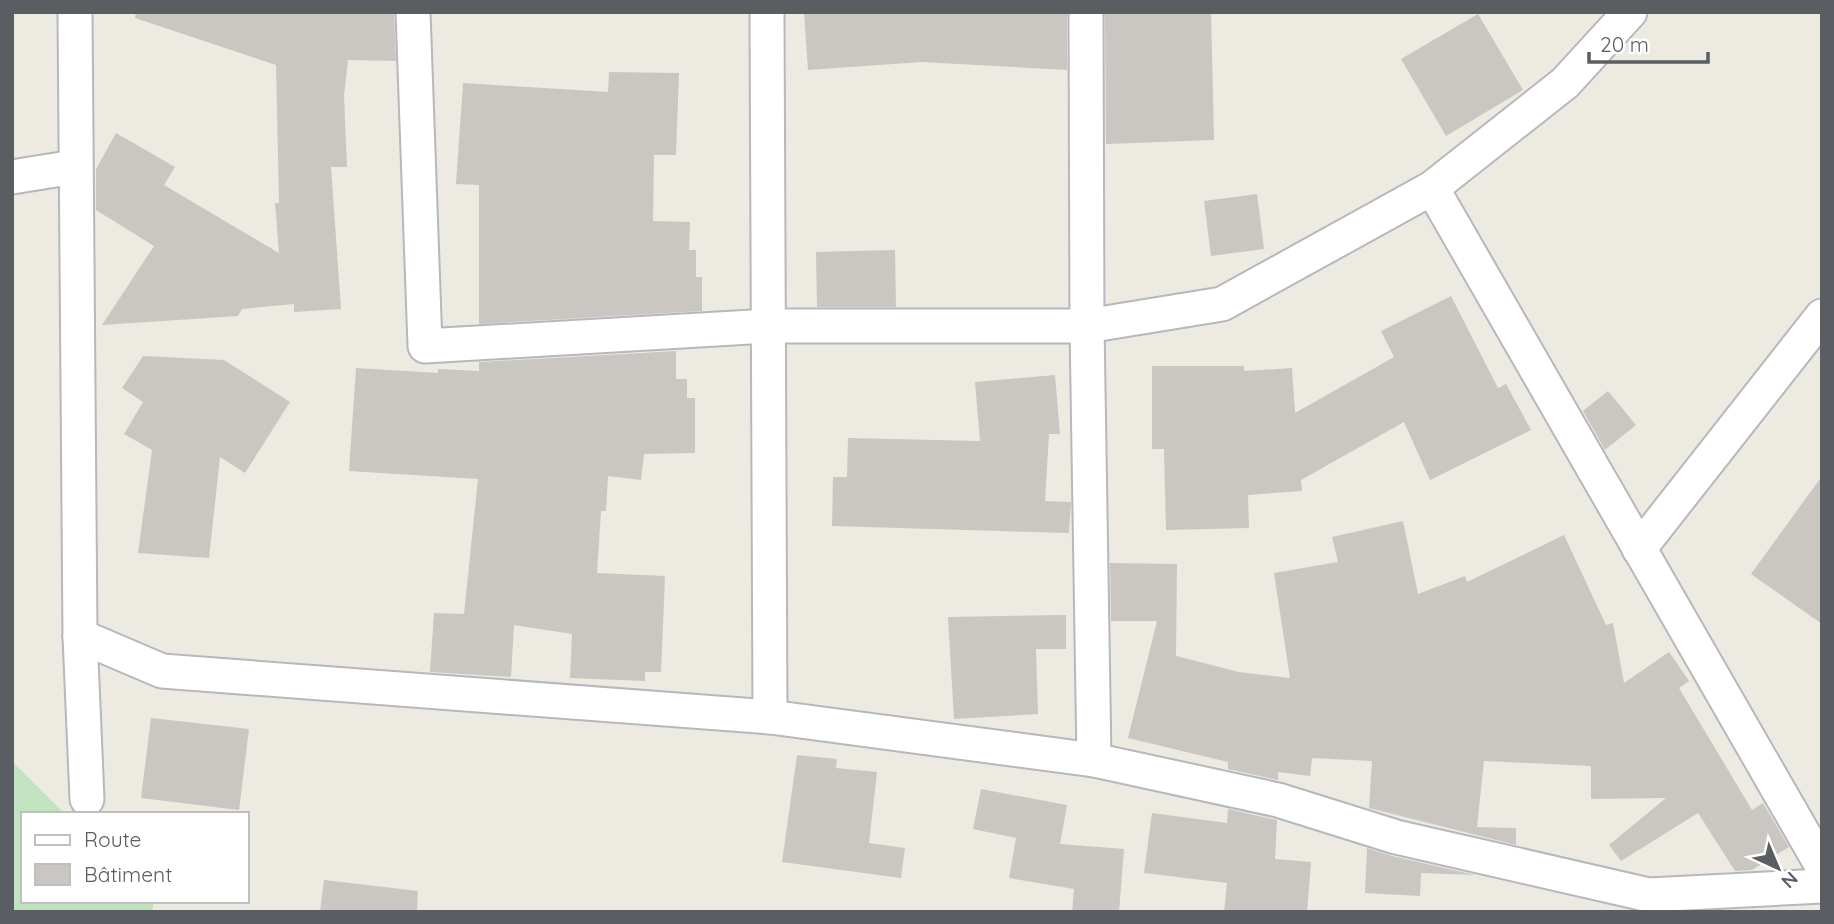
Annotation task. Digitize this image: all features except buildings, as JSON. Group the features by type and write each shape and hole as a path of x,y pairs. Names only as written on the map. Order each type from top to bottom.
{"street":[{"path":"75,12 74,167 80,636 87,799"},
{"path":"413,12 425,345 768,326 1087,326 1222,304 1432,188 1565,83 1630,12"},
{"path":"766,12 770,716"},
{"path":"1086,12 1087,326 1094,760"},
{"path":"12,177 74,167"},
{"path":"1432,188 1822,866"},
{"path":"1639,550 1822,316"},
{"path":"80,636 162,671 770,716 1094,760 1278,800 1396,837 1648,895 1822,886"}],"green space":[{"path":"12,761 63,812 21,812 21,903 154,903 152,912 12,912"}]}
